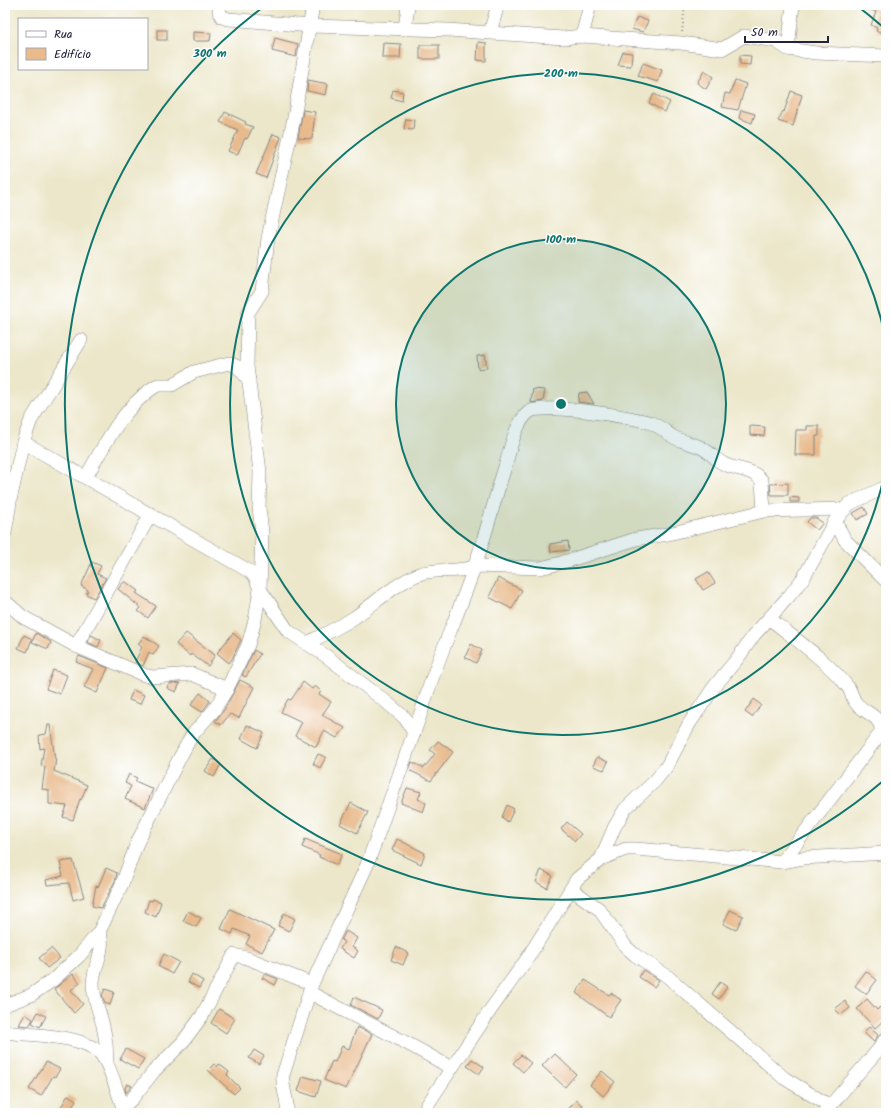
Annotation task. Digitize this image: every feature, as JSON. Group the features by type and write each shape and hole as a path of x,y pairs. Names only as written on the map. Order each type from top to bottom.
{"street":[{"path":"220,5 219,11 222,17 229,19 310,26 490,32 563,38 582,36 681,43 722,49 744,36 776,41 788,49 816,53 886,56"},
{"path":"5,1005 31,995 53,980 79,956 98,932 122,884 137,843 188,742 214,710 227,689 248,645 255,620 260,589 262,532 259,508 260,472 249,380 248,314 262,291 268,238 294,118 313,5"},
{"path":"405,29 408,5"},
{"path":"490,32 498,5"},
{"path":"582,36 590,5"},
{"path":"788,49 793,5"},
{"path":"5,533 11,496 23,442 31,420 81,340"},
{"path":"86,478 104,445 133,404 154,387 158,385 172,385 194,372 229,363 238,367 249,380"},
{"path":"287,1113 288,1105 282,1086 283,1075 310,988 367,865 414,733 429,686 475,566 510,449 523,419 533,409 543,408 599,412 652,423 678,440 704,448 725,464 753,473 760,478 762,481 764,511"},
{"path":"23,442 249,571 255,577 260,589 288,631 385,701 405,718 414,733"},
{"path":"422,1113 451,1068 527,959 582,873 595,865 601,859 614,828 625,809 655,781 668,766 689,724 714,687 754,635 790,596 804,578 835,521 844,509 856,500 886,487"},
{"path":"306,643 336,629 407,580 420,574 447,569 470,569 475,566 540,568 561,563 636,539 668,534 764,511 844,509"},
{"path":"76,646 151,514"},
{"path":"835,521 845,540 886,581"},
{"path":"5,600 23,617 76,646 144,675 153,677 192,674 227,689"},
{"path":"769,618 832,670 848,687 855,703 878,720 884,729 854,771 782,862"},
{"path":"601,859 626,850 636,849 782,862 803,858 885,851"},
{"path":"571,889 599,909 626,947 635,955 667,976 784,1078 827,1109 878,1050 886,1038"},
{"path":"98,932 102,940 93,982 103,1028 107,1067"},
{"path":"123,1110 154,1071 182,1043 198,1022 214,995 226,968 234,955 247,958 310,988 373,1027 400,1038 451,1068"},
{"path":"5,1032 69,1039 89,1045 100,1054 107,1067 123,1110"}],"path":[{"path":"681,43 685,5"}],"building":[{"path":"861,5 886,5 886,34 876,31 877,28 871,25 876,12"},
{"path":"637,17 648,21 643,32 632,29"},
{"path":"157,30 167,30 167,40 157,40"},
{"path":"193,32 211,33 210,41 193,41"},
{"path":"275,38 298,44 296,57 272,51"},
{"path":"478,42 486,43 486,61 477,60"},
{"path":"383,43 401,44 400,58 382,58"},
{"path":"420,45 439,45 439,59 420,59"},
{"path":"623,52 632,53 631,66 618,65"},
{"path":"740,55 751,56 750,65 740,64"},
{"path":"643,63 662,70 658,82 638,76"},
{"path":"704,71 713,77 706,89 697,83"},
{"path":"308,80 328,84 326,95 307,91"},
{"path":"735,80 746,84 738,110 722,107 725,93 730,94"},
{"path":"393,90 403,92 402,101 391,98"},
{"path":"791,91 802,95 793,126 778,121 783,111 784,112"},
{"path":"654,94 670,102 665,112 649,103"},
{"path":"303,110 315,112 312,139 298,138"},
{"path":"741,110 755,114 752,123 739,118"},
{"path":"225,112 253,127 247,139 245,138 237,155 228,151 238,130 220,122"},
{"path":"406,119 414,120 413,130 404,129"},
{"path":"273,134 281,137 266,178 256,174"},
{"path":"485,355 487,368 478,369 477,356"},
{"path":"533,389 545,390 543,401 531,403"},
{"path":"587,392 594,404 578,402 579,393"},
{"path":"750,426 765,427 764,436 750,435"},
{"path":"807,426 819,426 819,436 816,436 816,455 795,455 796,430 807,430"},
{"path":"788,483 788,495 771,495 770,484"},
{"path":"790,497 799,498 799,502 790,502"},
{"path":"864,507 868,514 857,520 853,513"},
{"path":"810,518 816,518 823,523 817,530 807,522"},
{"path":"568,541 569,550 551,552 550,544"},
{"path":"92,562 101,566 97,574 106,578 94,598 86,594 88,590 81,586"},
{"path":"708,572 715,583 703,590 696,579"},
{"path":"498,578 522,590 512,609 489,597"},
{"path":"124,582 138,591 136,593 156,606 148,618 138,611 141,608 118,589"},
{"path":"36,633 51,642 48,649 32,642"},
{"path":"186,633 215,655 208,666 191,654 190,656 176,644"},
{"path":"233,633 241,640 229,663 217,653"},
{"path":"24,635 32,639 27,652 18,648"},
{"path":"91,635 101,640 98,647 87,642"},
{"path":"144,636 159,646 153,655 149,652 143,666 135,662 142,647 138,644"},
{"path":"471,644 482,650 476,663 465,657"},
{"path":"254,650 260,654 246,677 242,675"},
{"path":"79,656 108,668 97,693 84,687 93,669 76,662"},
{"path":"53,670 67,675 60,694 46,689"},
{"path":"240,680 254,687 239,718 230,714 221,725 215,721 224,710"},
{"path":"303,682 312,689 315,686 321,691 319,694 331,702 322,715 345,728 337,738 324,731 316,747 295,736 302,722 281,712 288,699 291,700"},
{"path":"180,683 176,692 167,688 169,684"},
{"path":"133,690 144,695 140,704 129,700"},
{"path":"200,693 210,701 202,712 191,705"},
{"path":"754,699 761,705 752,717 745,712"},
{"path":"48,725 50,725 56,759 54,771 87,785 81,800 80,799 73,820 63,817 67,806 49,804 49,790 42,789 45,767 41,766 44,748 40,749 39,735 46,734"},
{"path":"247,725 264,733 257,748 241,739"},
{"path":"438,741 453,752 431,781 409,770 412,762 424,768 435,754 430,750"},
{"path":"318,754 326,757 320,768 313,764"},
{"path":"597,757 608,762 604,770 593,766"},
{"path":"213,759 221,764 214,777 205,771"},
{"path":"129,774 137,778 135,781 153,789 145,808 125,799 131,786 125,783"},
{"path":"407,788 421,792 418,799 426,803 423,812 401,803"},
{"path":"351,803 368,812 357,833 340,824"},
{"path":"507,805 514,809 508,822 502,817"},
{"path":"567,822 581,834 575,841 561,829"},
{"path":"305,839 342,854 337,865 302,847"},
{"path":"397,839 425,853 421,864 392,850"},
{"path":"73,860 84,897 73,900 69,883 47,885 46,880 63,876 60,862"},
{"path":"106,868 117,873 115,881 101,908 92,906 96,886 98,887"},
{"path":"541,870 553,876 547,888 536,882"},
{"path":"153,899 161,902 156,917 145,912 149,900 152,901"},
{"path":"230,909 274,930 262,952 246,944 250,936 234,929 232,934 221,929"},
{"path":"730,910 743,916 736,930 723,924"},
{"path":"188,911 201,918 196,927 183,921"},
{"path":"284,913 295,919 289,931 278,926"},
{"path":"346,931 357,938 352,947 358,951 354,958 340,949 344,942 341,940"},
{"path":"396,947 408,953 403,965 391,960"},
{"path":"51,948 60,958 47,968 39,958"},
{"path":"164,954 179,962 172,974 158,966"},
{"path":"643,970 659,980 654,987 639,977"},
{"path":"866,971 877,980 866,994 855,986"},
{"path":"73,974 80,983 71,990 83,1004 74,1013 54,989"},
{"path":"192,974 203,981 199,988 188,982"},
{"path":"265,974 278,979 275,985 262,978"},
{"path":"585,980 609,995 611,993 621,1000 609,1017 576,993"},
{"path":"720,982 727,987 719,999 712,994"},
{"path":"105,989 114,992 110,1005 105,1003 102,995"},
{"path":"354,997 382,1010 378,1019 351,1005"},
{"path":"867,999 877,1010 880,1007 886,1014 886,1018 875,1028 857,1009"},
{"path":"845,1001 850,1008 841,1015 835,1009"},
{"path":"219,1009 235,1019 226,1033 211,1023"},
{"path":"38,1012 46,1016 40,1027 32,1023"},
{"path":"25,1014 33,1019 29,1026 19,1025"},
{"path":"357,1027 372,1034 346,1089 324,1080 332,1061 335,1062 342,1046 349,1049"},
{"path":"869,1027 878,1035 874,1042 864,1033"},
{"path":"126,1049 144,1059 138,1069 120,1059"},
{"path":"254,1050 264,1056 259,1064 249,1058"},
{"path":"555,1054 576,1074 565,1087 542,1066"},
{"path":"521,1055 531,1063 523,1072 513,1063"},
{"path":"472,1059 484,1067 479,1074 467,1066"},
{"path":"46,1062 60,1069 55,1077 53,1076 41,1096 29,1089"},
{"path":"214,1064 217,1067 219,1064 229,1072 227,1075 240,1088 234,1094 208,1070"},
{"path":"602,1071 615,1082 603,1096 590,1085"},
{"path":"303,1076 321,1081 316,1097 298,1091"},
{"path":"127,1084 132,1086 126,1093 125,1088"},
{"path":"68,1095 76,1100 69,1113 60,1109"},
{"path":"576,1100 583,1106 576,1113 565,1113"}]}
